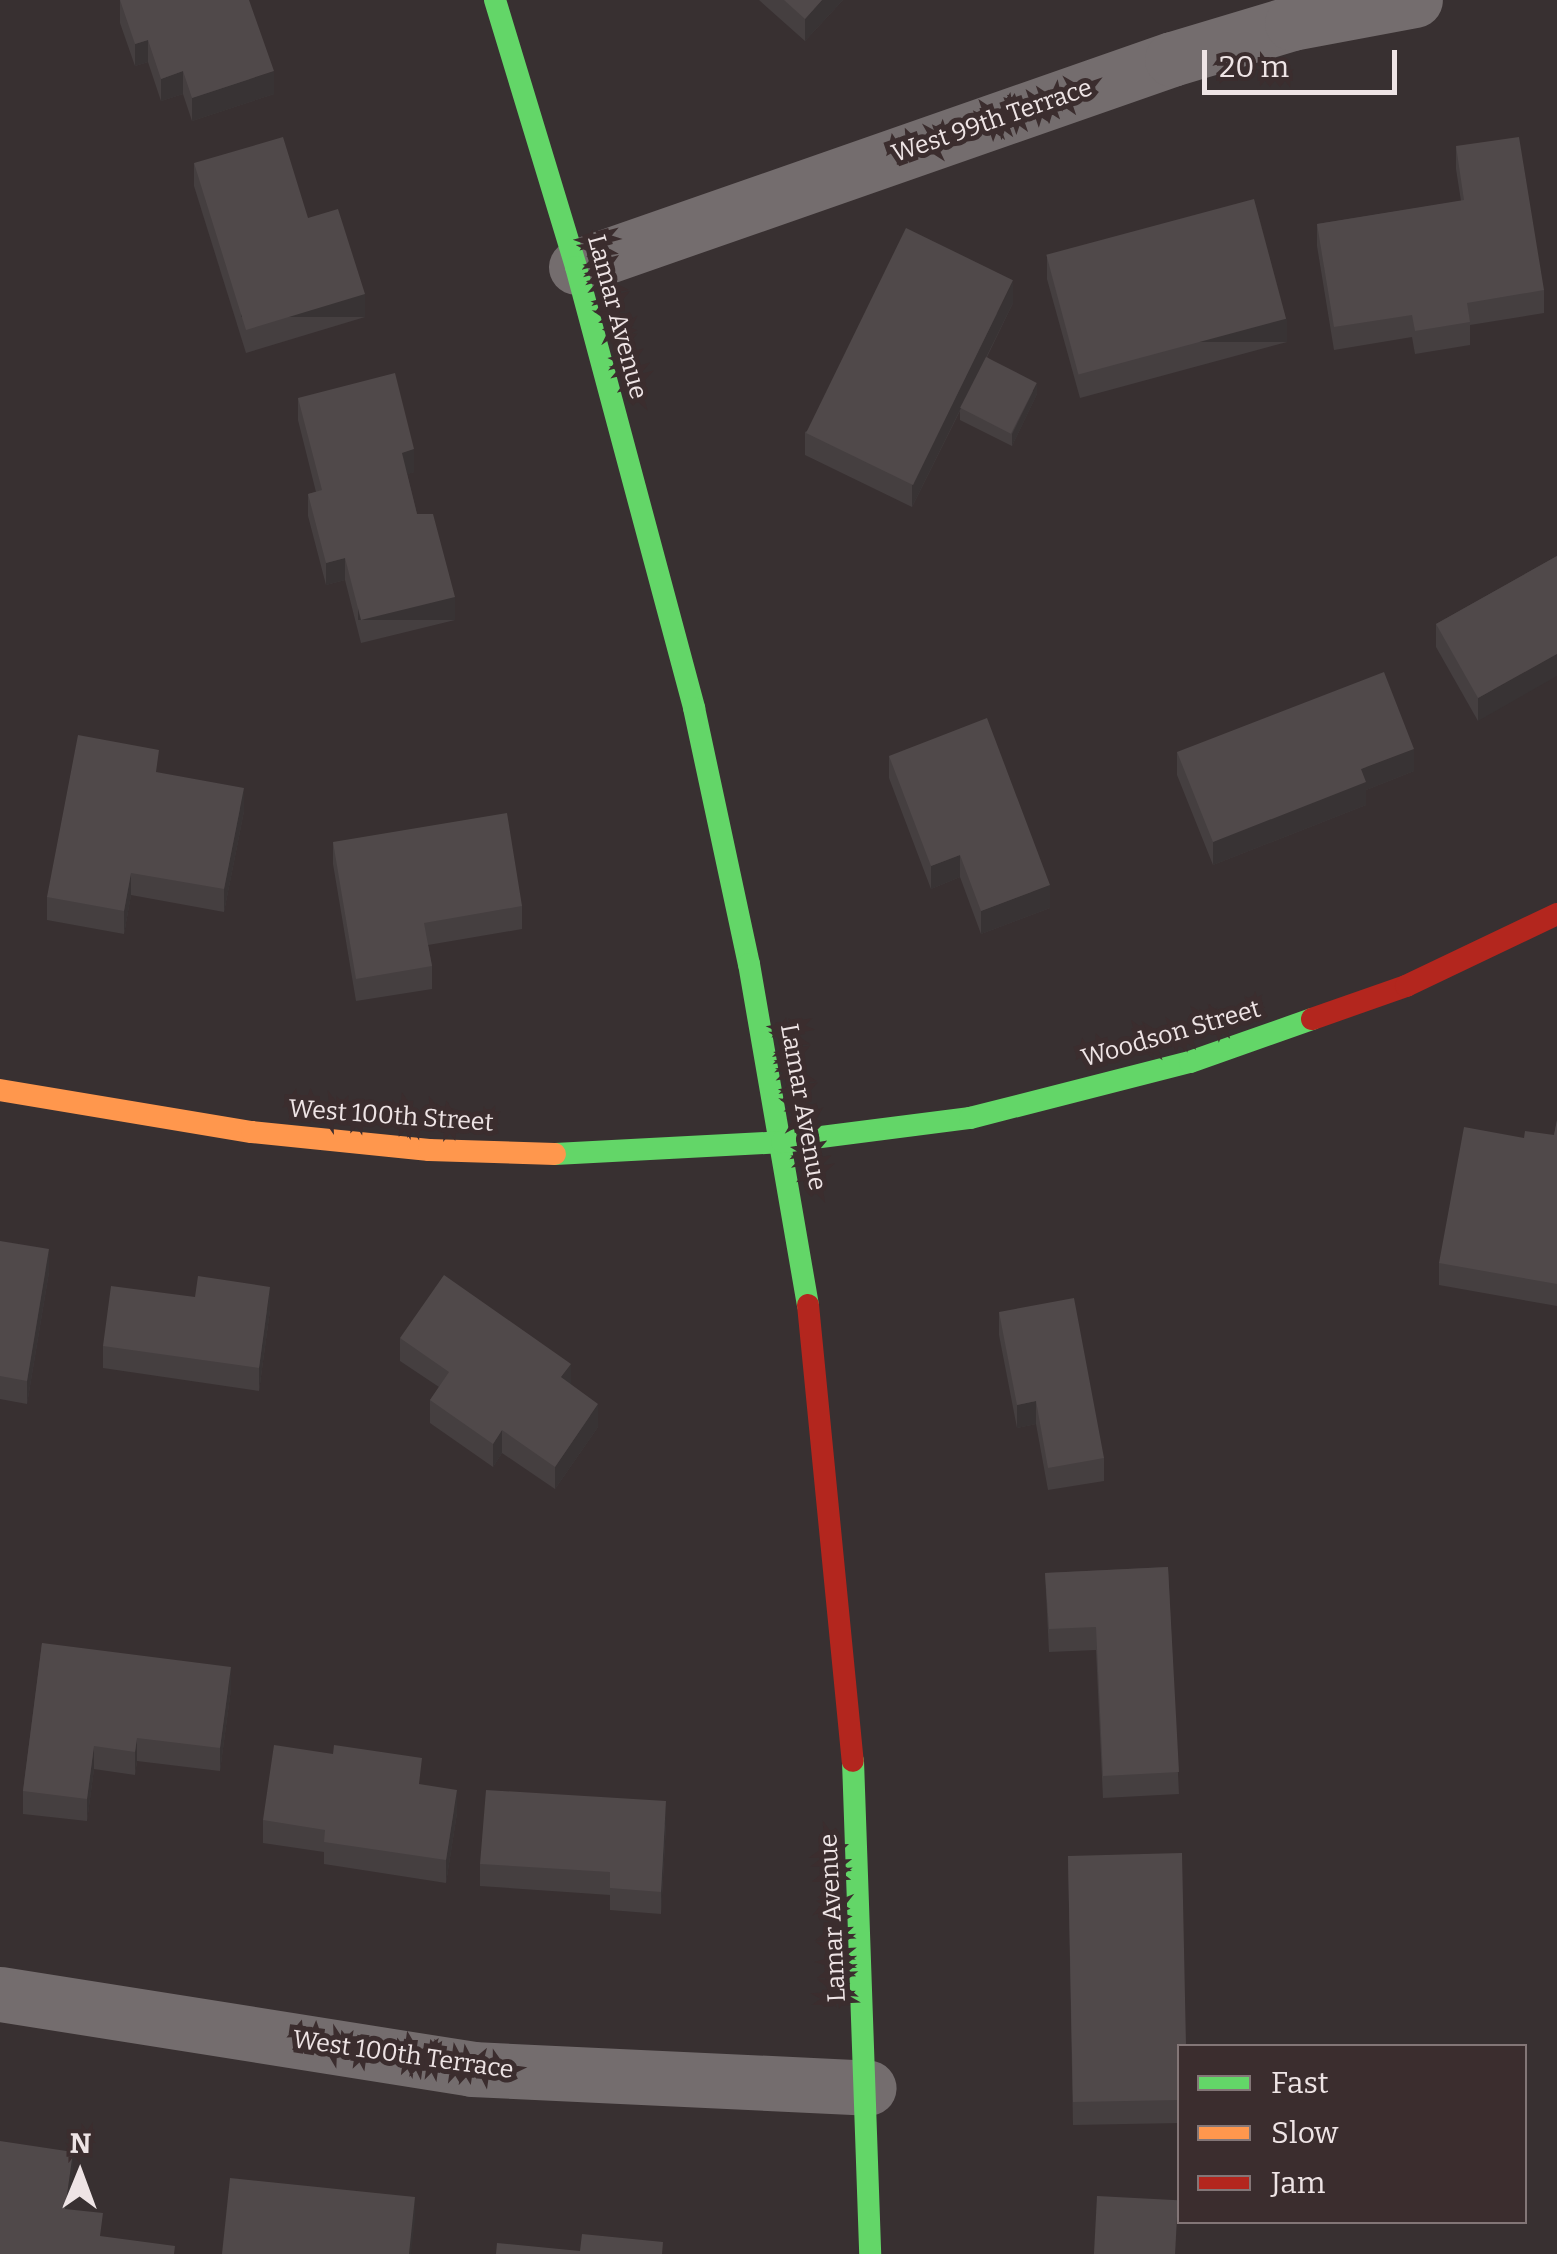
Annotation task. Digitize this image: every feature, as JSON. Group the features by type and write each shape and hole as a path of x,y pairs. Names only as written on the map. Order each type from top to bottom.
{"street":[{"name":"Lamar Avenue","path":"495,0 576,267 694,708 806,1278 849,1683 870,2088 870,2254"},
{"name":"West 99th Terrace","path":"576,267 1172,59 1292,23 1415,0"},
{"name":"Woodson Street","path":"782,1142 970,1118 1190,1062 1406,986 1557,914"},
{"name":"West 100th Street","path":"0,1090 252,1132 429,1150 611,1156 782,1142"},
{"name":"West 100th Terrace","path":"0,1994 472,2069 870,2088"}],"building":[{"path":"120,0 249,0 274,71 192,98 183,71 161,79 148,40 135,44"},
{"path":"784,0 822,0 805,19"},
{"path":"283,137 308,218 338,209 365,294 246,330 194,163"},
{"path":"1519,137 1544,290 1467,303 1470,322 1415,331 1412,315 1334,327 1317,224 1464,200 1456,146"},
{"path":"1254,199 1286,319 1078,374 1046,255"},
{"path":"906,228 1013,280 913,485 806,433"},
{"path":"986,357 1037,383 1011,434 960,408"},
{"path":"395,373 414,449 402,453 417,514 433,514 455,597 361,620 345,558 326,563 308,494 322,490 298,398"},
{"path":"1557,556 1557,654 1478,698 1436,624"},
{"path":"1384,672 1414,749 1361,769 1366,782 1213,842 1177,752"},
{"path":"987,718 1050,885 981,911 960,855 931,866 889,756"},
{"path":"78,735 159,750 156,772 244,788 224,889 131,873 124,911 47,897"},
{"path":"507,813 522,906 424,923 432,966 356,979 333,842"},
{"path":"1557,1120 1557,1284 1439,1263 1464,1127 1524,1138 1525,1131 1554,1135"},
{"path":"0,1241 49,1249 27,1381 0,1376"},
{"path":"444,1275 571,1364 561,1377 598,1404 555,1467 502,1430 493,1444 430,1400 449,1372 400,1338"},
{"path":"198,1276 270,1287 259,1368 103,1346 111,1286 195,1297"},
{"path":"1074,1298 1104,1458 1048,1468 1036,1401 1017,1405 999,1312"},
{"path":"1168,1567 1179,1772 1103,1776 1096,1627 1049,1629 1045,1573"},
{"path":"42,1643 231,1667 220,1748 137,1738 135,1752 94,1746 87,1799 23,1791"},
{"path":"274,1745 333,1754 334,1745 422,1758 419,1784 457,1790 446,1860 324,1842 325,1830 263,1820"},
{"path":"486,1790 666,1801 661,1892 610,1888 610,1872 480,1864"},
{"path":"1182,1853 1186,2044 1177,2044 1177,2100 1073,2102 1068,1856"},
{"path":"0,2141 73,2152 65,2209 103,2213 100,2236 175,2246 174,2254 0,2254"},
{"path":"230,2178 415,2197 409,2254 222,2254"},
{"path":"1097,2196 1177,2200 1175,2254 1094,2254"},
{"path":"582,2234 663,2242 662,2254 496,2254 497,2243 580,2251"}],"traffic: fast":[{"path":"495,0 576,267 694,708 749,964 808,1305"},
{"path":"555,1154 782,1142 970,1118 1190,1062 1312,1019"},
{"path":"853,1761 870,2254"}],"traffic: slow":[{"path":"0,1090 252,1132 429,1150 555,1154"}],"traffic: jam":[{"path":"1312,1019 1406,986 1557,914"},
{"path":"808,1305 853,1761"}]}
